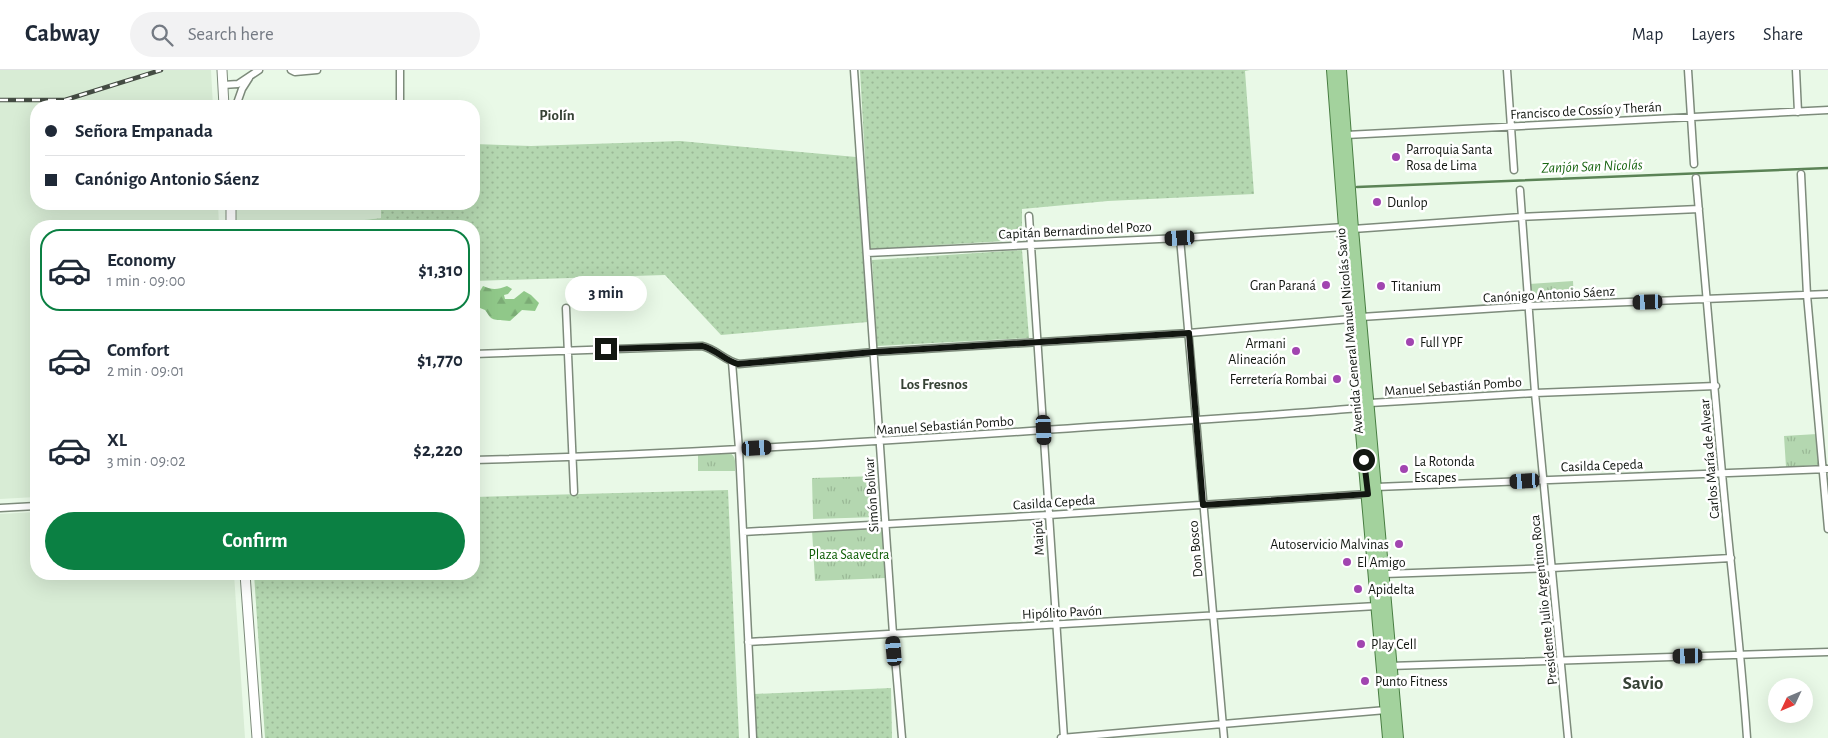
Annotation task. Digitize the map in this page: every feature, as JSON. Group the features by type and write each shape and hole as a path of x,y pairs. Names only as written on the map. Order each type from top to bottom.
{"main road":[{"path":"222,70 224,100"},
{"name":"Avenida General Manuel Nicolás Savio","path":"1332,70 1349,228 1360,408 1377,606 1398,738"},
{"name":"Avenida General Manuel Nicolás Savio","path":"1342,70 1349,228"},
{"name":"Avenida General Manuel Nicolás Savio","path":"1356,318 1370,403 1384,574 1388,738"},
{"path":"245,580 257,738"}],"street":[{"path":"223,85 235,85 259,70"},
{"path":"291,70 295,72 316,70"},
{"path":"400,70 400,100"},
{"name":"Simón Bolívar","path":"854,70 893,634 902,738"},
{"path":"1507,70 1514,170"},
{"path":"1688,70 1694,164"},
{"path":"1796,70 1798,112"},
{"path":"238,100 245,83 251,76"},
{"name":"Francisco de Cossío y Therán","path":"1346,135 1828,110"},
{"path":"1801,174 1807,295 1825,469 1828,529"},
{"name":"Carlos María de Alvear","path":"1696,178 1716,386 1722,474 1742,655 1747,738"},
{"name":"Presidente Julio Argentino Roca","path":"1520,190 1543,480 1568,738"},
{"name":"Capitán Bernardino del Pozo","path":"867,253 1180,238 1521,217 1699,209"},
{"name":"Maipú","path":"1029,216 1064,738"},
{"name":"Don Bosco","path":"1180,238 1224,738"},
{"name":"Canónigo Antonio Sáenz","path":"732,362 738,364 874,352 1189,333 1356,318 1528,306 1828,294"},
{"path":"566,308 574,492"},
{"path":"480,354 702,346 710,348 732,362 739,449 753,738"},
{"name":"Manuel Sebastián Pombo","path":"480,460 880,442 1197,421 1360,408 1370,403 1536,393 1716,386"},
{"name":"Casilda Cepeda","path":"1376,488 1825,469"},
{"name":"Casilda Cepeda","path":"743,532 886,525 1368,494"},
{"path":"0,508 30,506"},
{"path":"1384,574 1552,568 1731,558"},
{"name":"Hipólito Pavón","path":"748,642 1377,606"},
{"path":"1387,666 1828,652"},
{"path":"1060,738 1386,710"}],"shaded area":[{"path":"0,70 211,70 213,100 30,100 30,210 218,210 219,220 30,220 30,497 0,499"},
{"path":"236,210 381,210 381,218 364,220 236,220"},
{"path":"30,512 30,580 234,580 245,738 0,738 0,514"}],"green space":[{"path":"860,70 1250,70 1245,71 1254,194 1108,201 1022,209 1022,240 870,249"},
{"path":"680,141 856,157 868,322 721,335 665,275 480,281 480,220 364,220 381,218 381,210 480,210 480,144 531,146"},
{"path":"1022,250 1029,338 877,346 872,260"},
{"path":"1573,281 1574,301 1531,304 1529,284"},
{"path":"483,286 495,289 507,286 512,289 508,294 504,295 505,299 514,299 524,291 539,303 535,311 522,310 510,321 496,320 480,308 480,291"},
{"path":"1817,434 1819,465 1786,467 1784,436"},
{"path":"728,452 734,457 735,471 698,471 698,454"},
{"path":"877,476 878,517 813,519 812,478"},
{"path":"728,490 739,738 265,738 254,580 480,580 480,497"},
{"name":"Plaza Saavedra","path":"882,527 885,578 815,581 812,530"},
{"path":"891,688 892,738 756,738 754,694"}],"waterway":[{"name":"Zanjón San Nicolás","path":"1357,187 1828,168"}],"railway":[{"path":"0,100 65,100 161,70"}],"place":[{"name":"Parroquia Santa Rosa de Lima","path":"1396,157"},
{"name":"Dunlop","path":"1377,202"},
{"name":"Gran Paraná","path":"1326,285"},
{"name":"Titanium","path":"1381,286"},
{"name":"Full YPF","path":"1410,342"},
{"name":"Armani Alineación","path":"1296,351"},
{"name":"Ferretería Rombai","path":"1337,379"},
{"name":"La Rotonda Escapes","path":"1404,469"},
{"name":"Autoservicio Malvinas","path":"1399,544"},
{"name":"El Amigo","path":"1347,562"},
{"name":"Apidelta","path":"1358,589"},
{"name":"Play Cell","path":"1361,644"},
{"name":"Punto Fitness","path":"1365,681"}],"district":[{"name":"Piolín","path":"557,115"},
{"name":"Los Fresnos","path":"934,384"},
{"name":"Savio","path":"1643,682"}],"route":[{"path":"606,349 702,346 710,348 738,364 874,352 1189,333 1203,505 1368,494 1364,460"}]}
